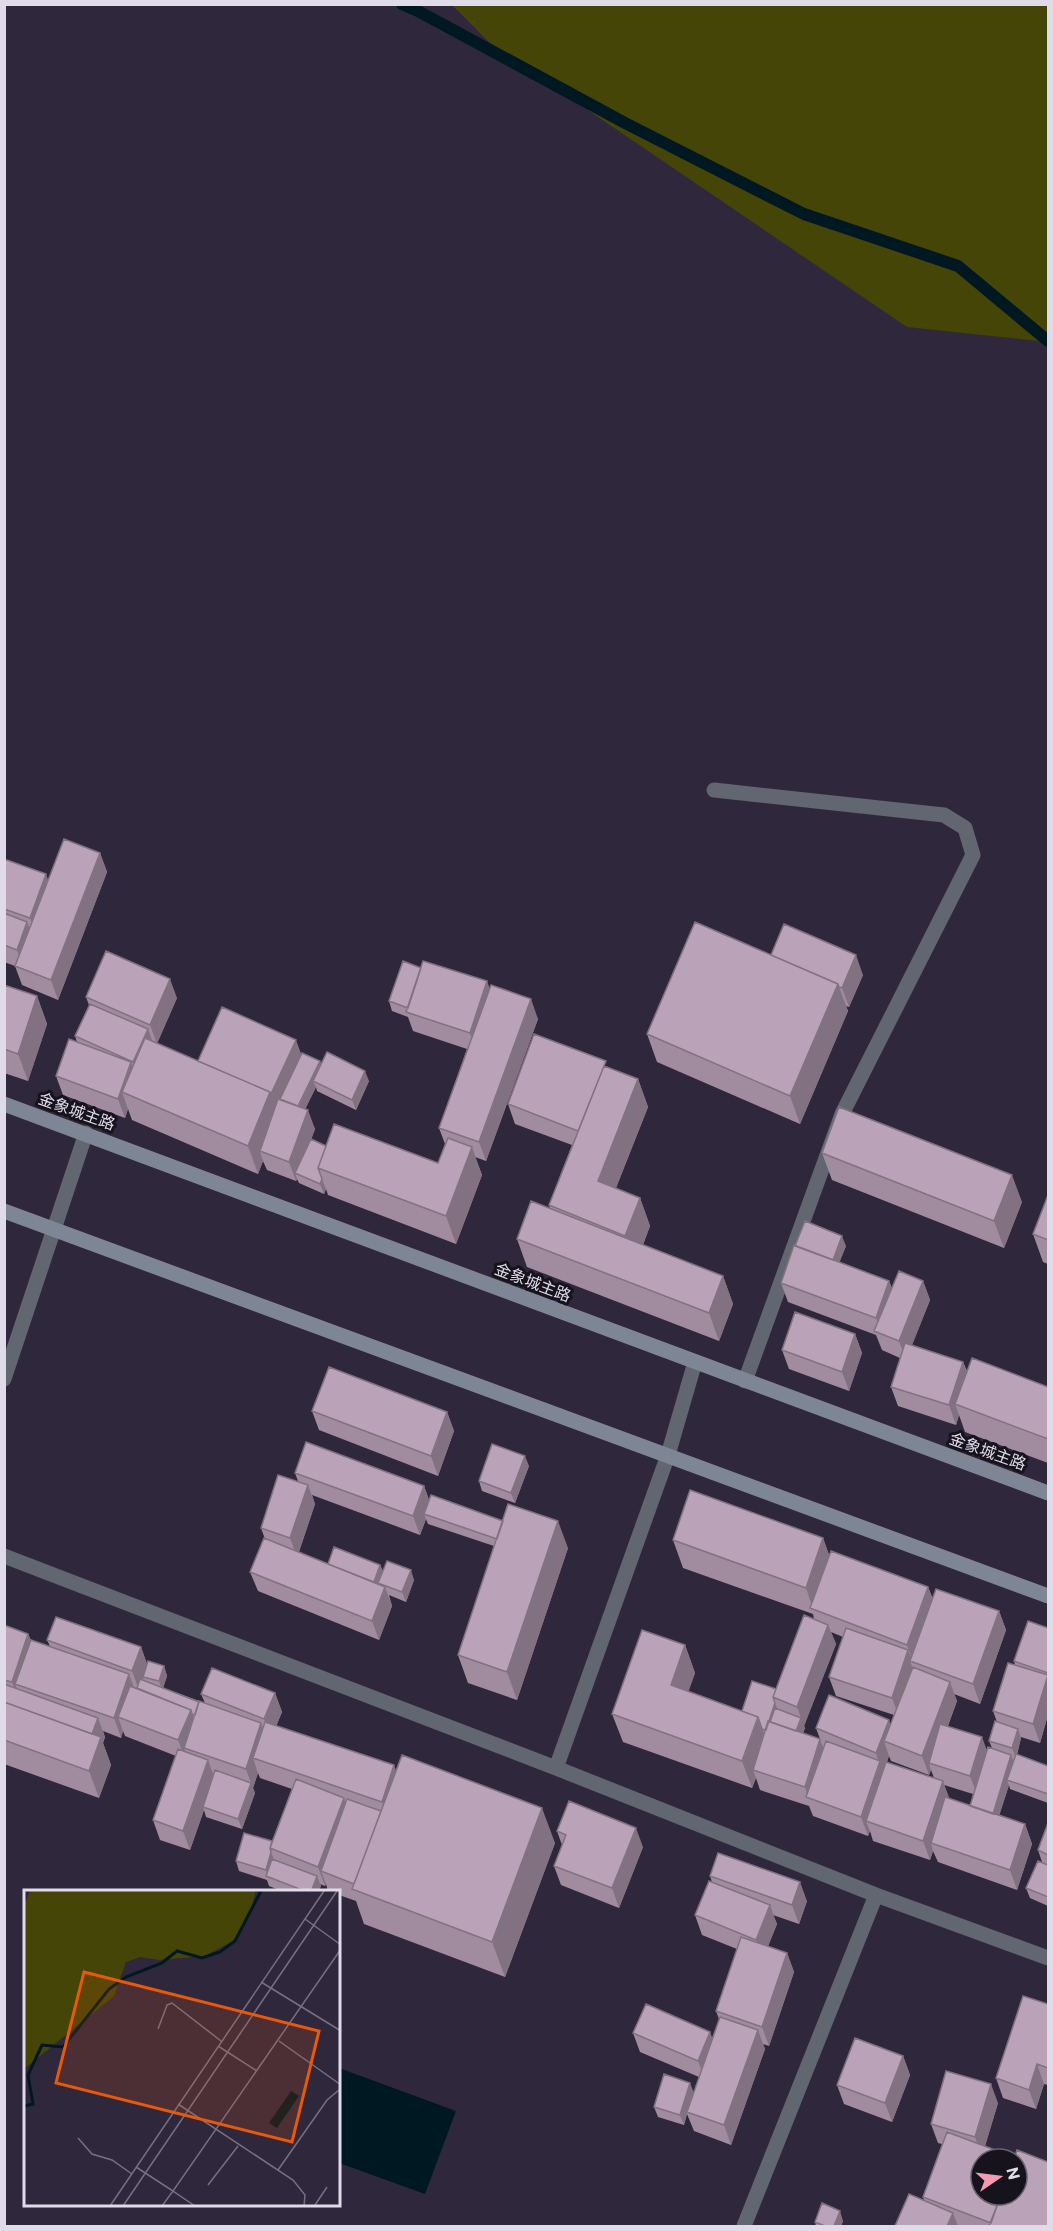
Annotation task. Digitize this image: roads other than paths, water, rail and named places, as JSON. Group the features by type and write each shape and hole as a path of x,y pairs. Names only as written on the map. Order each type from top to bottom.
{"main road":[{"name":"金象城主路","path":"4,1104 1048,1493"},
{"path":"4,1211 1048,1596"}],"street":[{"path":"714,790 944,815 965,828 973,855 842,1114 745,1381"},
{"path":"4,1379 86,1133"},
{"path":"556,1768 668,1455 695,1362"},
{"path":"4,1556 556,1768 876,1895 1048,1958"},
{"path":"744,2226 876,1895"}],"water":[{"path":"340,2068 456,2111 425,2194 340,2163"}],"waterway":[{"path":"402,4 625,123 804,214 958,266 1048,341"}]}
